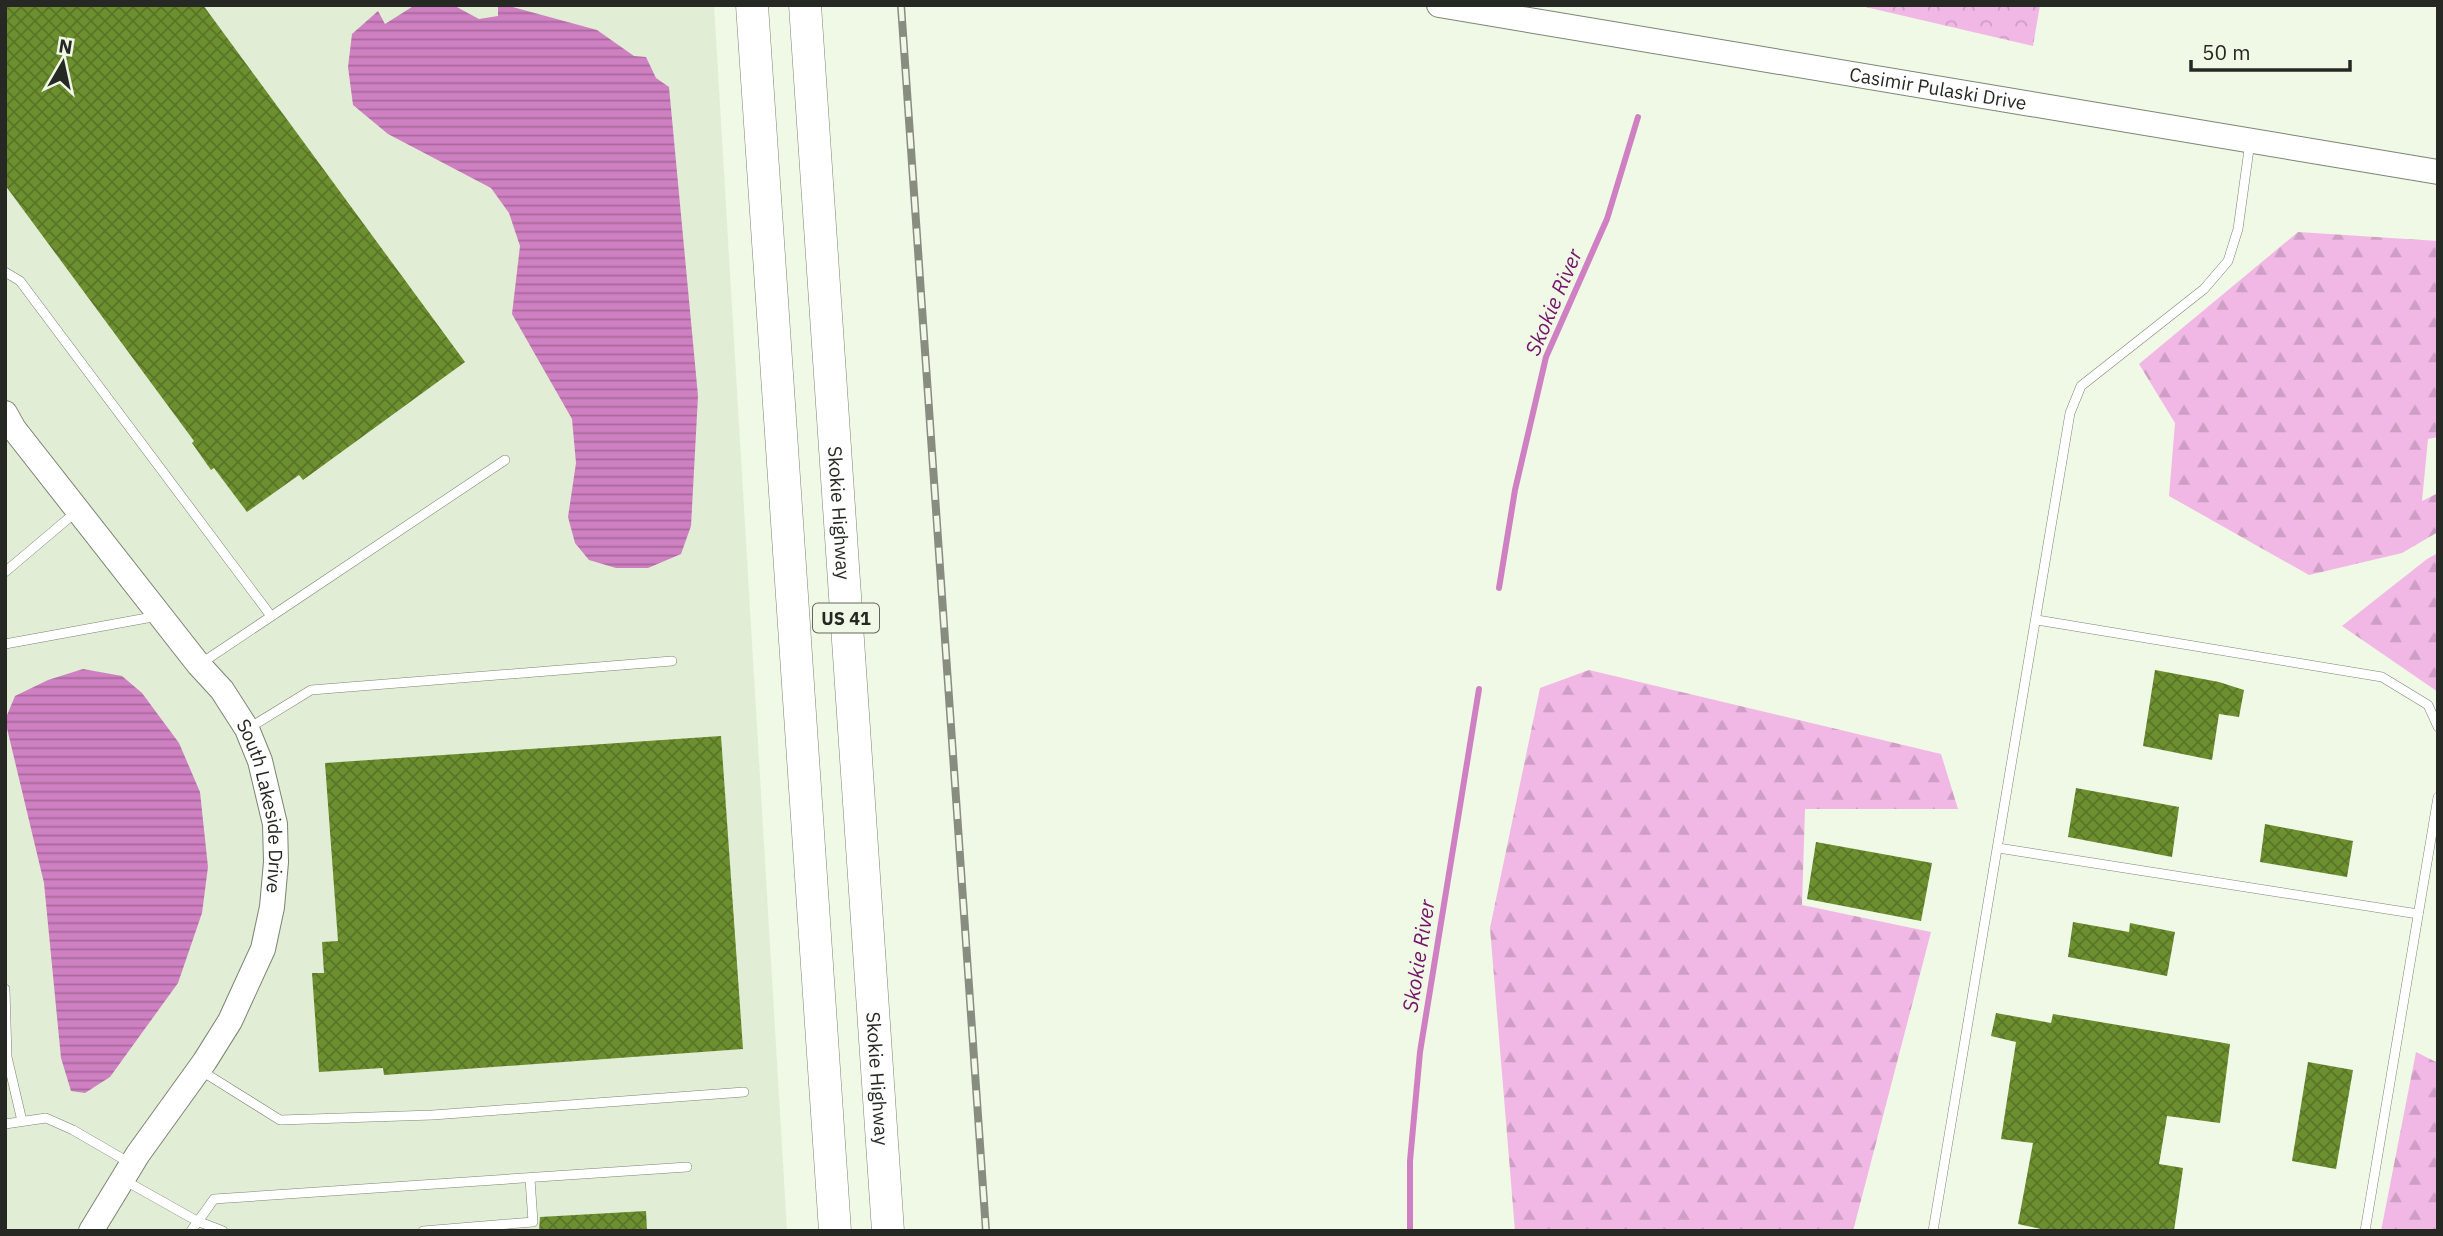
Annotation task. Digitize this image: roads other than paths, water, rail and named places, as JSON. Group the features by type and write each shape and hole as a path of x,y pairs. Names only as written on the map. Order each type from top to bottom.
{"highway":[{"name":"US 41","path":"752,5 835,1231"},
{"name":"Skokie Highway","path":"805,5 888,1231"}],"street":[{"name":"Casimir Pulaski Drive","path":"1439,5 2438,172"},
{"name":"South Lakeside Drive","path":"5,413 14,429 159,616 222,690 247,729 263,772 275,824 276,862 272,907 263,948 230,1021 127,1172 91,1231"}],"lane":[{"path":"1933,1231 2070,413 2081,386 2204,289 2228,261 2238,229 2250,141"},
{"path":"5,272 20,281 271,616"},
{"path":"199,665 505,460"},
{"path":"5,572 78,510"},
{"path":"5,644 159,616"},
{"path":"2037,620 2382,677 2428,705 2438,727"},
{"path":"247,729 311,690 672,662"},
{"path":"2365,1231 2438,797"},
{"path":"1998,848 2418,914"},
{"path":"5,989 7,1057 22,1121"},
{"path":"199,1069 280,1120 433,1115 744,1092"},
{"path":"5,1124 46,1118 73,1130 197,1221 223,1231"},
{"path":"191,1231 214,1199 687,1167"},
{"path":"423,1231 534,1226 530,1179"}],"waterway":[{"name":"Skokie River","path":"1499,588 1515,490 1546,357 1607,219 1638,117"},
{"name":"Skokie River","path":"1410,1231 1410,1161 1420,1052 1479,689"}],"railway":[{"path":"901,5 986,1231"}]}
